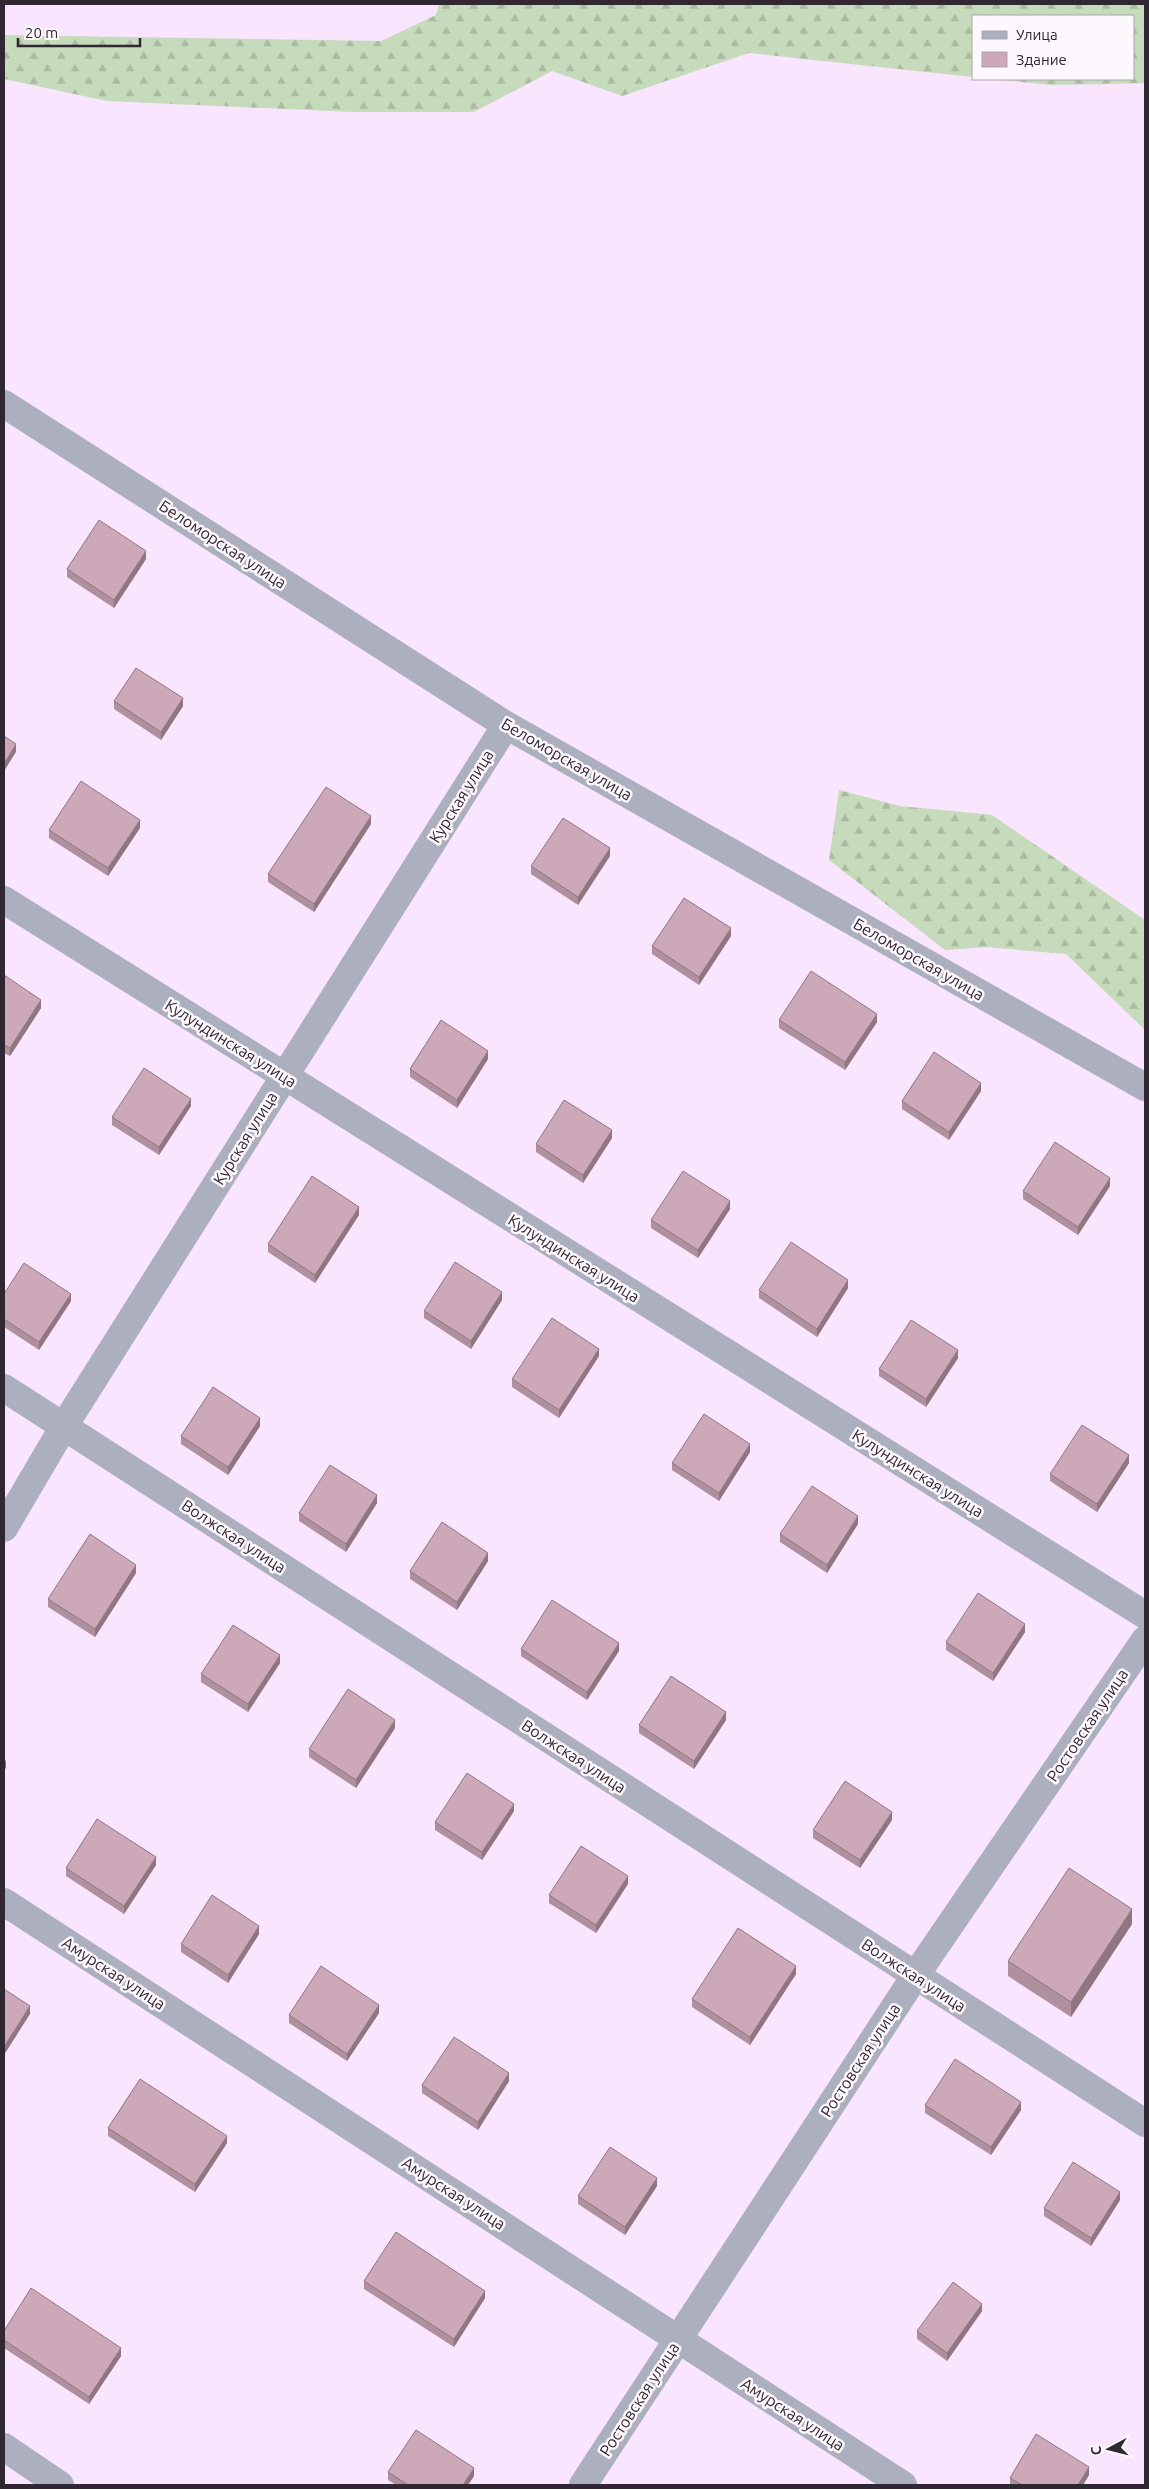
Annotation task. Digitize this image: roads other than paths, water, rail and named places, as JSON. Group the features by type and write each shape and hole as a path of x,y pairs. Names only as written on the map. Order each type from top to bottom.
{"street":[{"name":"Беломорская улица","path":"4,404 506,725 1145,1087"},
{"name":"Курская улица","path":"4,1528 64,1426 506,725"},
{"name":"Кулундинская улица","path":"4,900 1145,1615"},
{"name":"Волжская улица","path":"4,1388 1145,2123"},
{"name":"Ростовская улица","path":"582,2485 915,1976 1145,1640"},
{"name":"Амурская улица","path":"4,1902 678,2338 896,2483"},
{"path":"4,2447 60,2485"}]}
